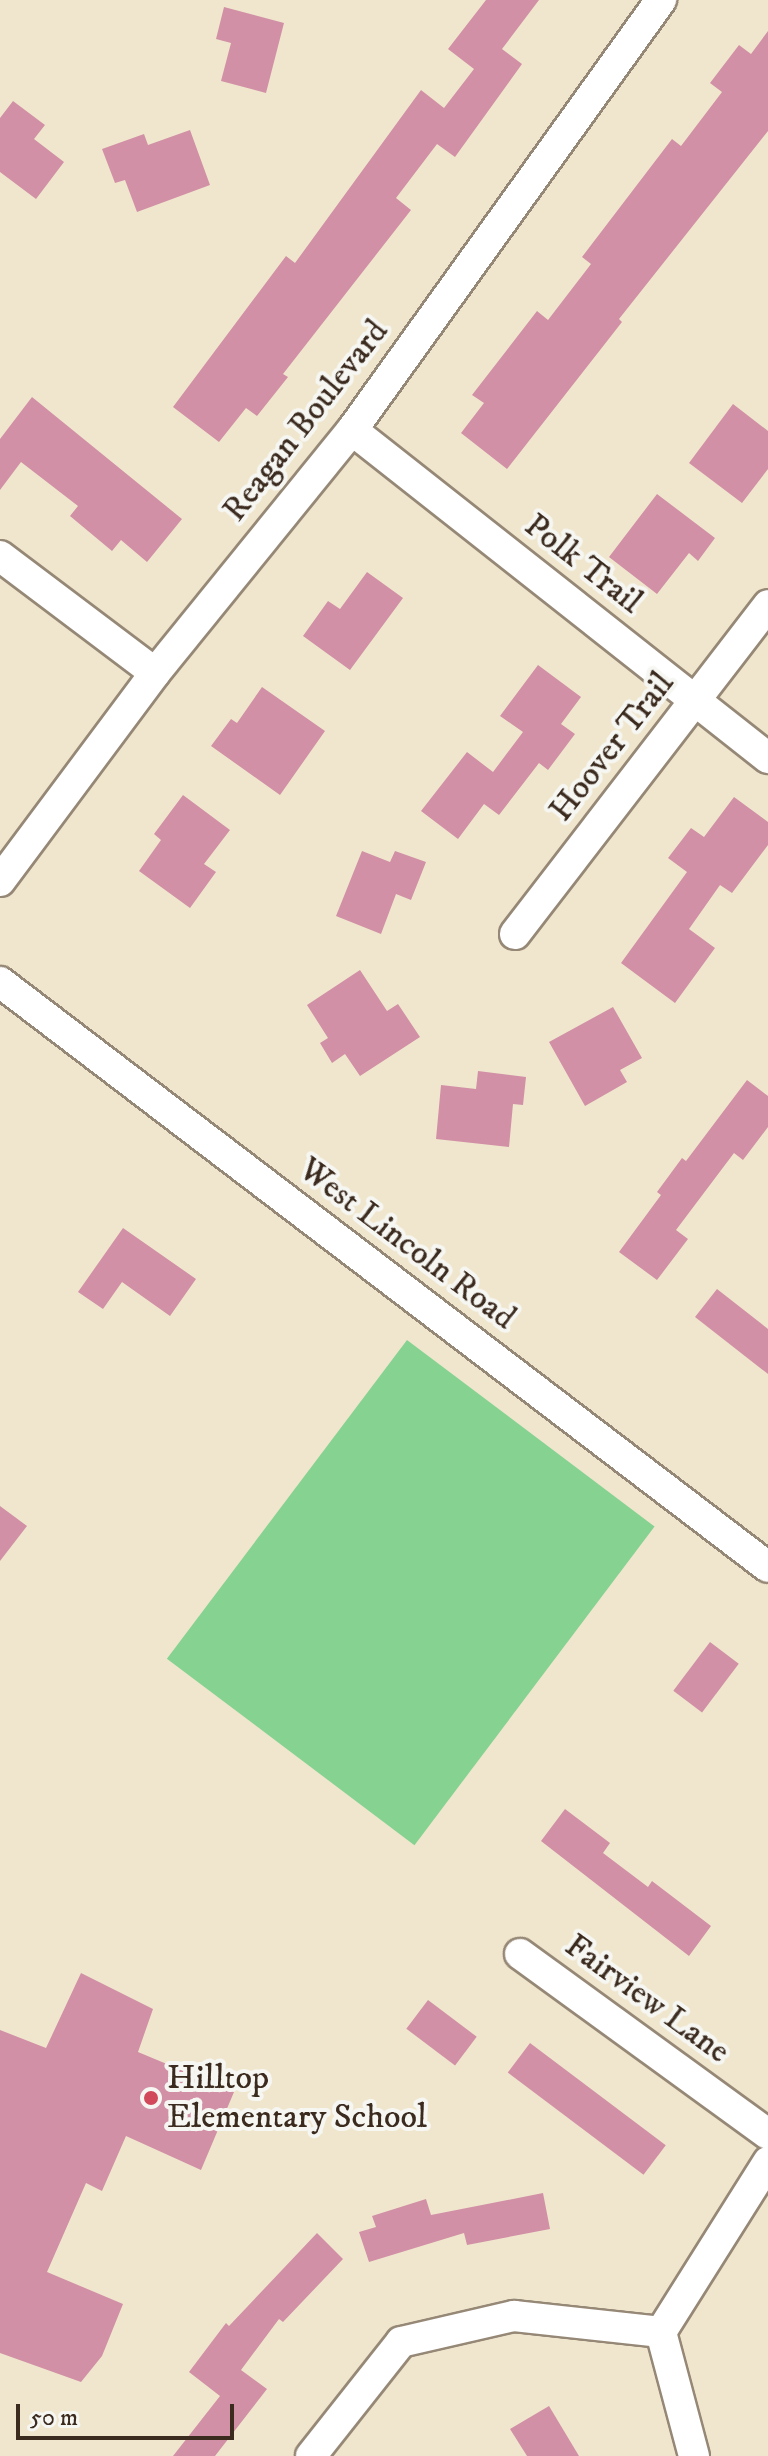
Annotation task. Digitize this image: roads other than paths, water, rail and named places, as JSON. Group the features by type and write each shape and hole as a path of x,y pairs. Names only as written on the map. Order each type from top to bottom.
{"street":[{"name":"Reagan Boulevard","path":"0,881 155,673 352,430 661,0"},
{"name":"Polk Trail","path":"352,430 768,758"},
{"path":"0,556 155,673"},
{"name":"Hoover Trail","path":"515,934 768,605"},
{"name":"West Lincoln Road","path":"0,982 768,1567"},
{"name":"Fairview Lane","path":"520,1954 768,2134"},
{"path":"694,2456 661,2332 768,2162"},
{"path":"311,2456 401,2342 514,2316 661,2332"}],"place":[{"name":"Hilltop Elementary School","path":"151,2098"}]}
